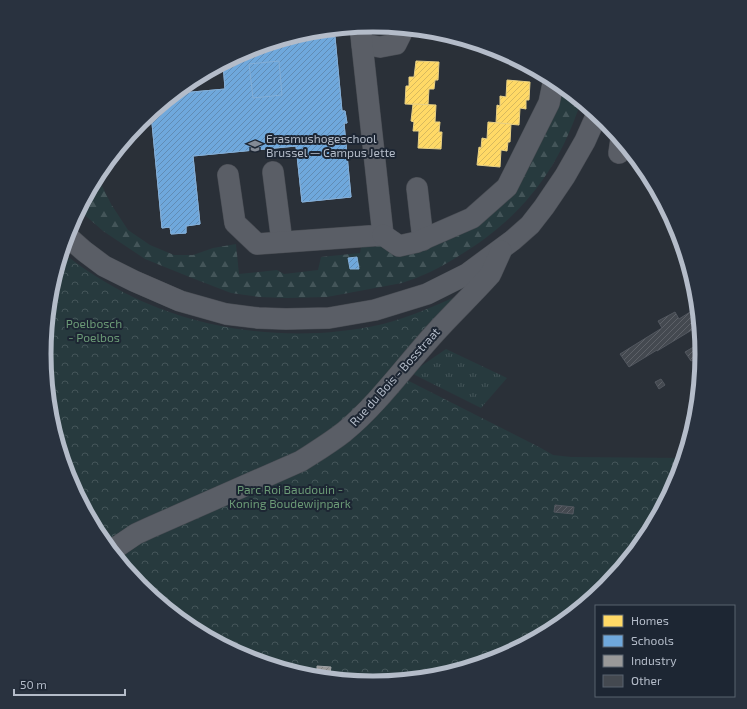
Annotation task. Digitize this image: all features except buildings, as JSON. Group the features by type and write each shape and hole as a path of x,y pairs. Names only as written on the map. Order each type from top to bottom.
{"street":[{"path":"361,35 380,47 396,44 401,34"},
{"path":"361,35 384,235"},
{"path":"228,175 235,223 257,244 384,235 399,246 417,242 472,218 507,188 549,103 553,86"},
{"path":"72,241 84,252 104,266 134,281 180,301 226,314 258,318 329,318 375,310 427,294 467,274 513,240 530,225 544,207 575,160 597,121"},
{"path":"273,172 282,242"},
{"path":"417,188 423,240"},
{"name":"Rue du Bois - Bosstraat","path":"116,548 136,534 300,461 316,452 342,433 378,399 434,334 490,275 502,248"}],"green space":[{"path":"555,87 579,106 561,149 549,171 534,191 518,210 480,243 451,261 402,283 327,297 259,297 231,293 145,259 103,231 83,214 100,183 111,204 128,230 150,245 174,255 193,255 213,248 236,244 239,274 277,270 284,274 318,270 321,257 360,253 362,241 387,243 475,223"},
{"name":"Parc Roi Baudouin - Koning Boudewijnpark","path":"67,255 107,283 138,299 171,313 205,323 277,333 313,333 348,330 383,324 421,312 457,296 401,377 553,455 571,457 679,458 663,497 642,534 602,583 553,623 516,644 477,660 457,666 436,671 395,676 378,677 310,671 290,666 250,652 212,634 194,623 145,583 105,534 84,497 68,458 57,417 54,397 51,354 52,333 57,292"},
{"path":"446,349 507,378 481,408 411,373"}],"place":[{"name":"Erasmushogeschool Brussel — Campus Jette","path":"255,146"}],"park label":[{"name":"Poelbosch - Poelbos","path":"94,331"}]}
